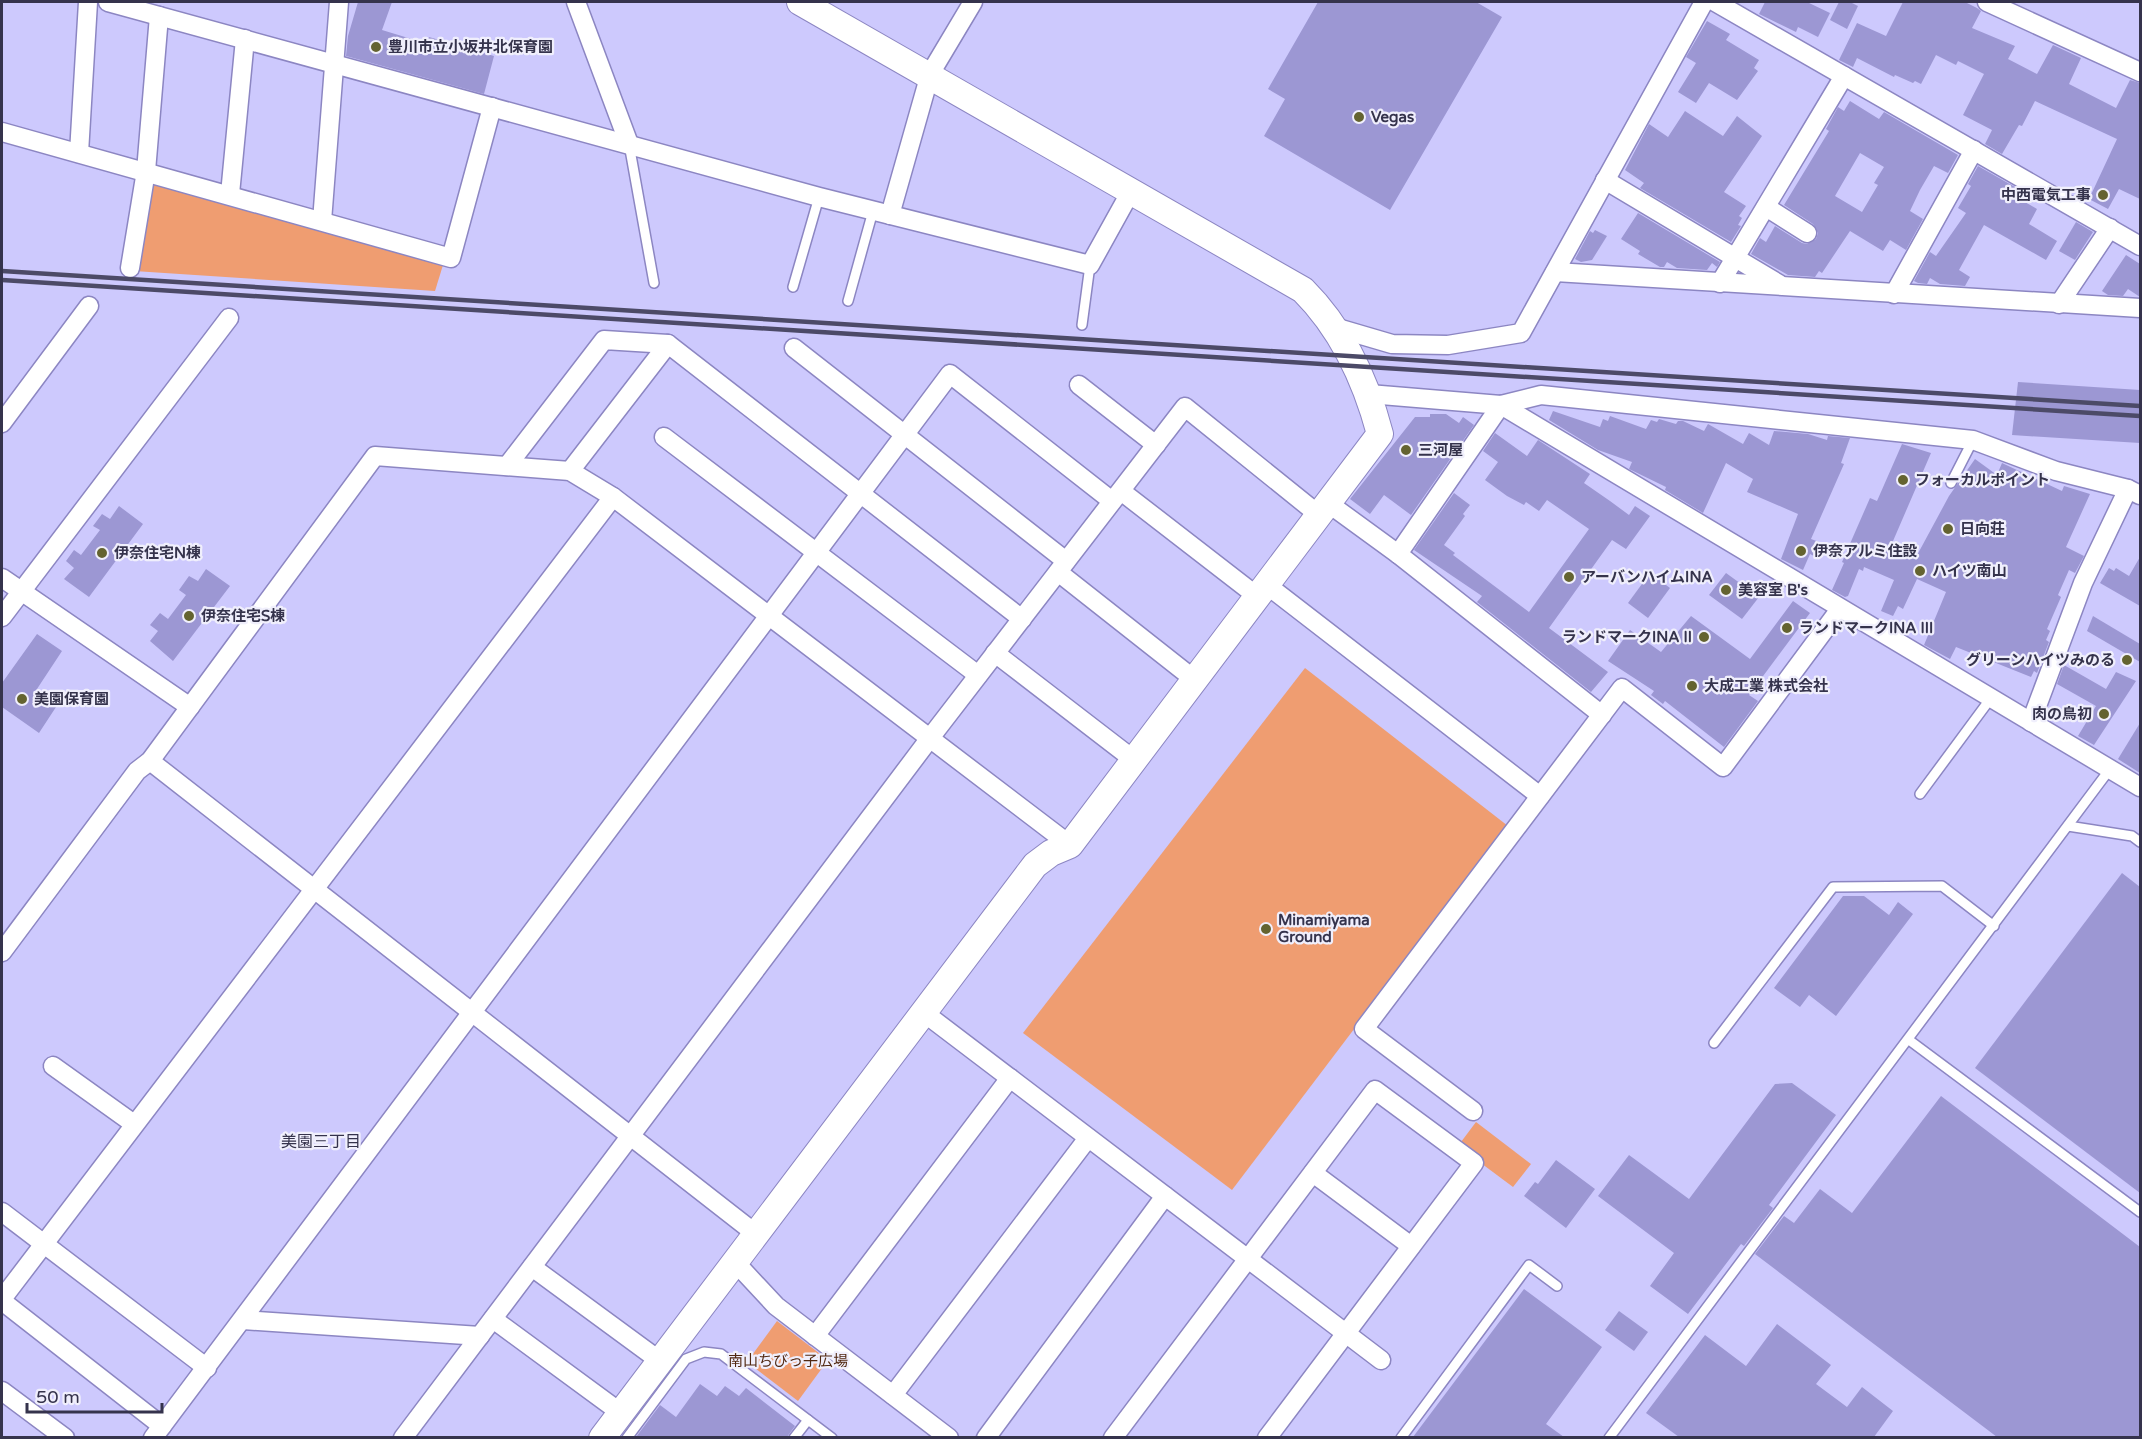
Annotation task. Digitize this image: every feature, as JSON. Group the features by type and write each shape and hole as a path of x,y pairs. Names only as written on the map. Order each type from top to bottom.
{"street":[{"path":"79,153 88,2"},
{"path":"108,2 819,197 1090,265 1131,191"},
{"path":"322,221 339,2"},
{"path":"576,2 629,144"},
{"path":"881,213 930,74 974,2"},
{"path":"1334,327 1392,344 1448,345 1521,333 1704,2"},
{"path":"1715,2 2140,246"},
{"path":"1987,2 2140,72"},
{"path":"602,1437 624,1425 660,1361 1035,865 1051,853 1070,845 1380,434 1370,394 1334,327 1322,309 1304,290 808,4"},
{"path":"130,268 146,171 159,16"},
{"path":"230,194 245,39"},
{"path":"1720,283 1844,76"},
{"path":"2,132 230,194 451,258 492,106"},
{"path":"1894,294 1974,150"},
{"path":"1605,180 1784,286"},
{"path":"1766,207 1807,233"},
{"path":"2059,304 2110,228"},
{"path":"1555,272 2140,308"},
{"path":"2,423 89,306"},
{"path":"2,617 229,318"},
{"path":"507,466 604,340 668,344 1022,619"},
{"path":"570,471 668,344"},
{"path":"794,348 904,434 1195,680"},
{"path":"612,497 2,1300 158,1432 473,1013 767,615 950,374 1116,496 1262,591 1540,796"},
{"path":"1080,385 1156,445"},
{"path":"1370,394 1501,405 1540,395 1973,440 2056,471 2134,492 2083,583 2031,722"},
{"path":"1398,554 1501,405"},
{"path":"1501,405 2140,787"},
{"path":"404,1437 930,738 1185,407 1323,509 1398,554 1602,715"},
{"path":"664,437 978,675"},
{"path":"2,951 137,771 150,761 375,456 570,471 612,497 1070,845"},
{"path":"2,578 190,707"},
{"path":"1473,1112 1364,1029 1622,688 1722,767 1840,609"},
{"path":"995,653 1134,760"},
{"path":"150,761 756,1234"},
{"path":"923,1012 1381,1360"},
{"path":"53,1065 134,1124"},
{"path":"815,1336 1011,1078"},
{"path":"1113,1437 1375,1090 1474,1162 1267,1437"},
{"path":"893,1395 1088,1138"},
{"path":"1313,1173 1411,1246"},
{"path":"986,1437 1166,1196"},
{"path":"2,1212 207,1368"},
{"path":"735,1262 776,1306 949,1437"},
{"path":"532,1267 660,1361"},
{"path":"493,1319 624,1425"},
{"path":"243,1320 480,1336"},
{"path":"2,1391 64,1437"}],"lane":[{"path":"629,144 654,283"},
{"path":"793,287 819,197"},
{"path":"848,301 881,213"},
{"path":"1082,325 1090,265"},
{"path":"1951,483 1973,440"},
{"path":"1920,794 1991,698"},
{"path":"1610,1437 2110,769"},
{"path":"2068,826 2132,836 2140,842"},
{"path":"1714,1043 1833,887 1942,886 1994,926"},
{"path":"1909,1040 2140,1212"},
{"path":"1401,1437 1529,1265 1557,1286"},
{"path":"624,1425 686,1359 704,1352 721,1354 832,1437"},
{"path":"794,1437 808,1420"}],"green space":[{"path":"149,182 438,259 443,265 435,291 134,271"},
{"name":"Minamiyama Ground","path":"1305,668 1508,826 1232,1190 1023,1033"},
{"path":"1476,1122 1531,1164 1513,1187 1458,1146"},
{"name":"南山ちびっ子広場","path":"777,1321 828,1360 798,1401 747,1362"}],"building":[{"path":"358,2 392,2 382,30 428,44 429,37 494,56 484,94 346,56 348,36"},
{"name":"Vegas","path":"1318,2 1476,2 1502,17 1390,210 1264,136 1285,99 1268,89"},
{"path":"1765,2 1807,2 1830,13 1818,37 1798,27 1796,32 1759,14"},
{"path":"1839,2 1850,2 1858,6 1847,29 1830,20"},
{"path":"1903,2 1965,2 1977,8 1981,11 1972,28 2015,46 2008,59 2037,74 2053,45 2081,58 2069,84 2116,108 2130,80 2140,83 2140,199 2119,189 2108,209 2089,199 2117,139 2035,101 2022,126 2019,125 2002,154 1985,144 1992,130 1963,115 1984,74 1958,61 1956,65 1936,55 1921,84 1895,75 1894,77 1857,58 1853,67 1839,60 1857,23 1886,36"},
{"path":"1707,21 1730,34 1726,40 1759,60 1754,68 1758,71 1737,100 1709,83 1696,103 1678,92 1696,63 1686,57"},
{"path":"1850,101 1879,119 1884,112 1958,155 1948,173 1934,166 1920,190 1910,211 1923,219 1906,250 1890,240 1883,251 1850,231 1822,273 1819,271 1815,277 1788,275 1751,254 1760,238 1766,242 1775,226 1802,243 1807,244 1816,239 1818,233 1813,224 1784,205 1829,131 1826,129 1838,107 1844,111","holes":["1860,153 1884,167 1874,183 1878,185 1862,212 1835,196"]},
{"path":"1685,111 1723,136 1737,116 1762,136 1724,192 1746,206 1739,216 1742,218 1738,225 1741,226 1731,242 1640,188 1644,183 1625,170 1649,124 1668,137"},
{"path":"1978,166 2029,195 2025,202 2037,209 2029,224 2057,241 2046,260 1984,225 1959,270 1970,277 1965,286 1940,284 1930,278 1927,284 1914,281 1930,252 1936,256 1966,213 1958,208 1971,186 1968,184"},
{"path":"1638,213 1720,262 1717,267 1712,263 1707,270 1677,268 1667,262 1664,267 1660,267 1638,254 1640,251 1621,239"},
{"path":"2076,222 2093,232 2075,260 2059,251"},
{"path":"1595,230 1607,236 1592,260 1581,262 1575,259 1590,231 1593,233"},
{"path":"2126,255 2140,264 2140,297 2128,289 2123,296 2108,295 2102,291"},
{"path":"2018,382 2140,390 2140,443 2012,435"},
{"path":"1553,411 1600,427 1603,419 1608,421 1610,416 1646,429 1651,420 1657,422 1659,419 1676,424 1678,421 1683,421 1704,431 1708,424 1743,444 1749,433 1769,445 1774,431 1808,434 1827,440 1828,436 1850,438 1841,463 1844,464 1811,539 1822,543 1816,557 1810,554 1803,570 1781,559 1798,514 1747,492 1753,479 1726,463 1703,513 1665,490 1666,487 1629,469 1632,462 1598,450 1549,420"},
{"path":"1430,414 1446,414 1459,423 1463,417 1474,425 1411,515 1384,495 1370,514 1350,499 1415,417 1430,417"},
{"path":"1495,433 1527,456 1538,440 1590,474 1584,483 1629,515 1635,506 1650,516 1626,549 1612,540 1549,628 1608,672 1591,692 1477,602 1482,596 1414,550 1454,493 1470,505 1463,514 1465,516 1444,545 1455,553 1453,555 1529,612 1589,529 1547,500 1539,511 1526,502 1524,505 1507,496 1485,480 1498,462 1483,451"},
{"path":"1902,444 1931,453 1890,548 1915,559 1949,496 1975,459 1997,475 2002,463 2062,491 2064,486 2090,494 2066,547 2084,556 2075,573 2069,570 2058,595 2061,597 2047,629 2050,631 2046,640 2049,642 2037,673 2034,671 2031,677 1956,647 1950,659 1924,645 1946,592 1917,579 1903,609 1898,606 1893,616 1881,611 1894,580 1864,567 1863,571 1859,569 1848,596 1845,597 1832,590 1870,498 1877,501"},
{"name":"伊奈住宅N棟","path":"119,506 143,524 89,597 64,579 74,568 66,561 74,550 81,555 100,530 93,526 102,514 110,519"},
{"path":"2140,557 2140,606 2100,583 2109,568 2114,571 2116,568 2129,576"},
{"name":"伊奈住宅S棟","path":"206,569 230,586 173,661 150,641 158,631 150,625 160,613 168,619 186,595 179,590 189,576 198,581"},
{"path":"1650,573 1670,588 1648,618 1628,603"},
{"path":"1726,573 1759,597 1742,619 1709,595"},
{"path":"1793,601 1810,613 1749,695 1758,701 1724,747 1665,701 1663,704 1651,695 1654,691 1608,661 1630,630 1661,652 1691,616 1750,659"},
{"path":"2093,616 2140,644 2140,662 2087,631"},
{"path":"37,634 62,651 35,692 56,707 39,733 2,707 2,683"},
{"path":"2064,665 2106,689 2116,672 2136,681 2094,745 2078,736 2096,706 2057,684"},
{"path":"2140,723 2140,773 2118,759"},
{"path":"2122,873 2140,887 2140,1193 1975,1068"},
{"path":"1843,896 1864,896 1889,915 1898,902 1913,914 1836,1016 1809,995 1800,1007 1774,988"},
{"path":"1792,1083 1836,1115 1769,1205 1773,1208 1744,1246 1741,1244 1688,1314 1650,1286 1674,1253 1598,1196 1629,1155 1689,1199 1775,1084"},
{"path":"1941,1096 2140,1247 2140,1437 1997,1437 1755,1254 1784,1216 1794,1223 1820,1189 1852,1213"},
{"path":"1556,1160 1595,1189 1566,1228 1524,1196 1535,1182 1538,1184"},
{"path":"1524,1289 1602,1347 1546,1424 1564,1437 1413,1437"},
{"path":"1619,1311 1648,1332 1634,1351 1605,1330"},
{"path":"1777,1324 1831,1365 1816,1384 1847,1407 1862,1387 1893,1411 1874,1437 1679,1437 1646,1413 1705,1335 1746,1366"},
{"path":"700,1384 717,1396 725,1386 739,1396 746,1388 795,1426 787,1437 636,1437 660,1405 676,1417"}],"railway":[{"path":"2,271 2140,406"},
{"path":"2,280 2140,416"}],"place":[{"name":"豊川市立小坂井北保育園","path":"376,47"},
{"name":"Vegas","path":"1359,117"},
{"name":"中西電気工事","path":"2103,195"},
{"name":"三河屋","path":"1406,450"},
{"name":"フォーカルポイント","path":"1903,480"},
{"name":"日向荘","path":"1948,529"},
{"name":"伊奈アルミ住設","path":"1801,551"},
{"name":"伊奈住宅N棟","path":"102,553"},
{"name":"ハイツ南山","path":"1920,571"},
{"name":"アーバンハイムINA","path":"1569,577"},
{"name":"美容室 B's","path":"1726,590"},
{"name":"伊奈住宅S棟","path":"189,616"},
{"name":"ランドマークINA III","path":"1787,628"},
{"name":"ランドマークINA II","path":"1704,637"},
{"name":"グリーンハイツみのる","path":"2127,660"},
{"name":"大成工業 株式会社","path":"1692,686"},
{"name":"美園保育園","path":"22,699"},
{"name":"肉の鳥初","path":"2104,714"},
{"name":"Minamiyama Ground","path":"1266,929"}],"district":[{"name":"美園三丁目","path":"321,1142"}]}
